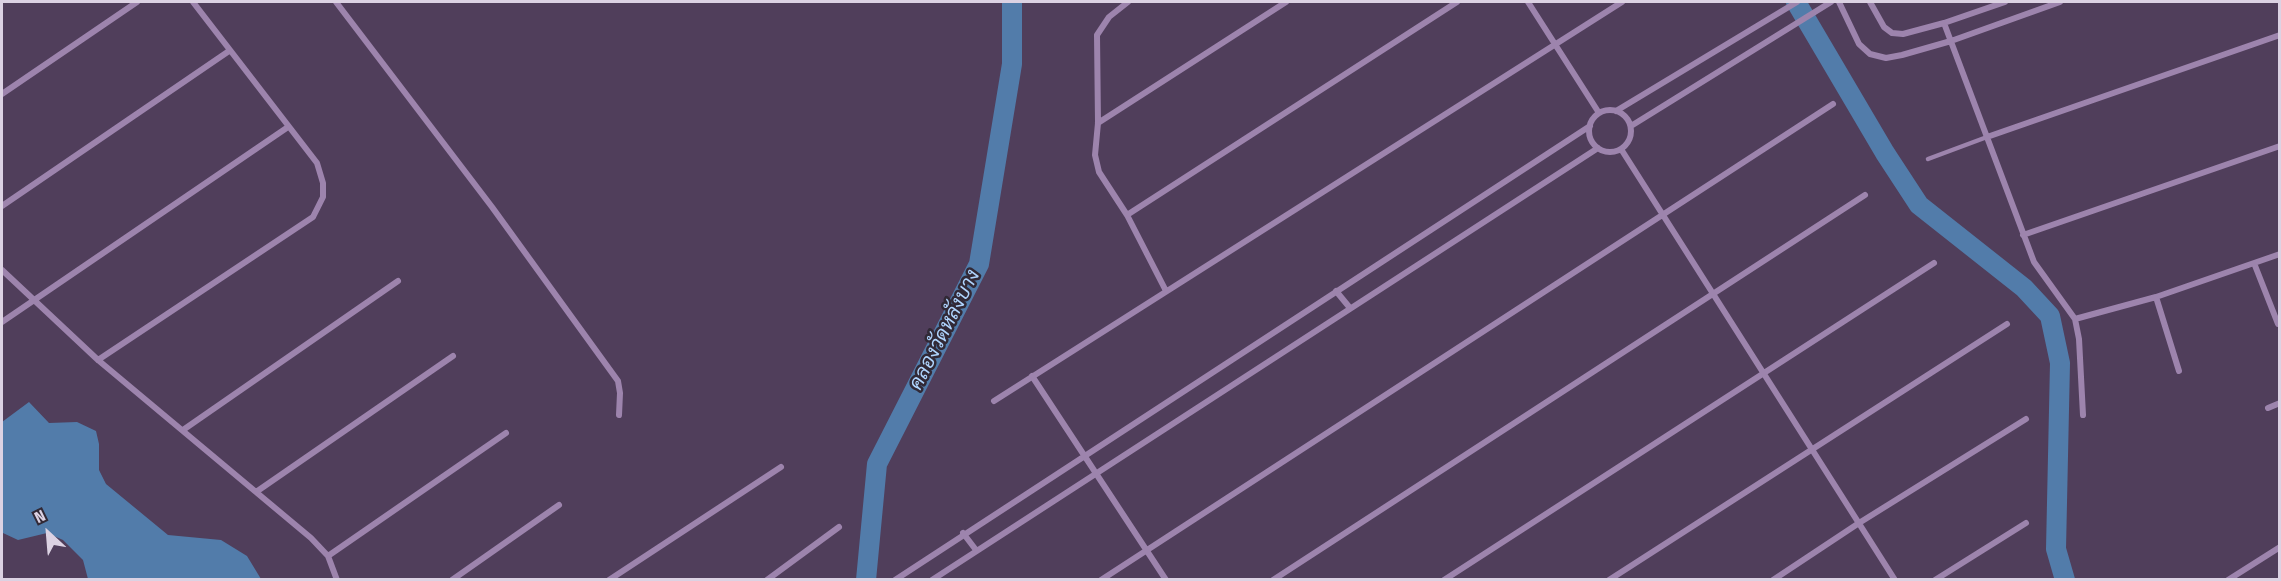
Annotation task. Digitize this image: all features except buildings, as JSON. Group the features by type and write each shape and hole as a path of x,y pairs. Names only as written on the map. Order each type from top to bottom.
{"street":[{"path":"2,94 137,2"},
{"path":"98,360 313,217 322,197 323,183 317,163 193,2"},
{"path":"336,2 492,207 618,381 619,416"},
{"path":"1128,2 1110,17 1097,35 1098,123 1095,155 1099,172 1127,215 1166,291"},
{"path":"1098,123 1286,2"},
{"path":"1127,215 1457,2"},
{"path":"1528,2 1599,113"},
{"path":"994,401 1622,2"},
{"path":"895,579 1590,126 1599,113 1616,111 1797,2"},
{"path":"1631,126 1831,2"},
{"path":"1839,2 1860,44 1870,54 1886,57 1951,42 2060,2"},
{"path":"1870,2 1884,27 1892,33 1903,34 2005,2"},
{"path":"1944,23 2034,262 2075,319 2079,339 2083,415"},
{"path":"1988,137 2280,35"},
{"path":"2,206 229,51"},
{"path":"1101,579 1833,104"},
{"path":"1590,126 1590,138 1598,148 1609,152 1621,149 1630,139 1631,126 1625,116 1616,111"},
{"path":"2,322 288,127"},
{"path":"2023,235 2280,146"},
{"path":"932,579 1598,148"},
{"path":"1621,149 1894,579"},
{"path":"1273,579 1865,195"},
{"path":"2075,319 2156,297 2280,254"},
{"path":"1444,579 1934,263"},
{"path":"2254,263 2278,324"},
{"path":"2,270 98,360 311,538 328,556 337,579"},
{"path":"183,430 398,281"},
{"path":"1336,291 1350,308"},
{"path":"2156,297 2179,371"},
{"path":"1609,579 2007,324"},
{"path":"256,492 453,356"},
{"path":"1032,376 1166,579"},
{"path":"2268,408 2280,403"},
{"path":"1773,579 2026,419"},
{"path":"328,556 507,433"},
{"path":"609,579 781,467"},
{"path":"452,579 559,505"},
{"path":"1935,579 2026,523"},
{"path":"767,579 839,527"},
{"path":"963,533 976,550"},
{"path":"2228,579 2280,547"}],"lane":[{"path":"1928,159 1988,137"}],"water":[{"path":"29,402 49,423 77,422 96,431 99,444 99,470 106,484 168,535 221,540 247,556 261,579 88,579 83,560 63,540 47,533 18,540 3,533 2,422"}],"waterway":[{"name":"คลองวัดหลังบาง","path":"866,580 877,464 979,264 1012,64 1012,2"},
{"path":"1796,2 1885,153 1919,205 2024,288 2050,316 2060,363 2056,549 2065,580"}]}
